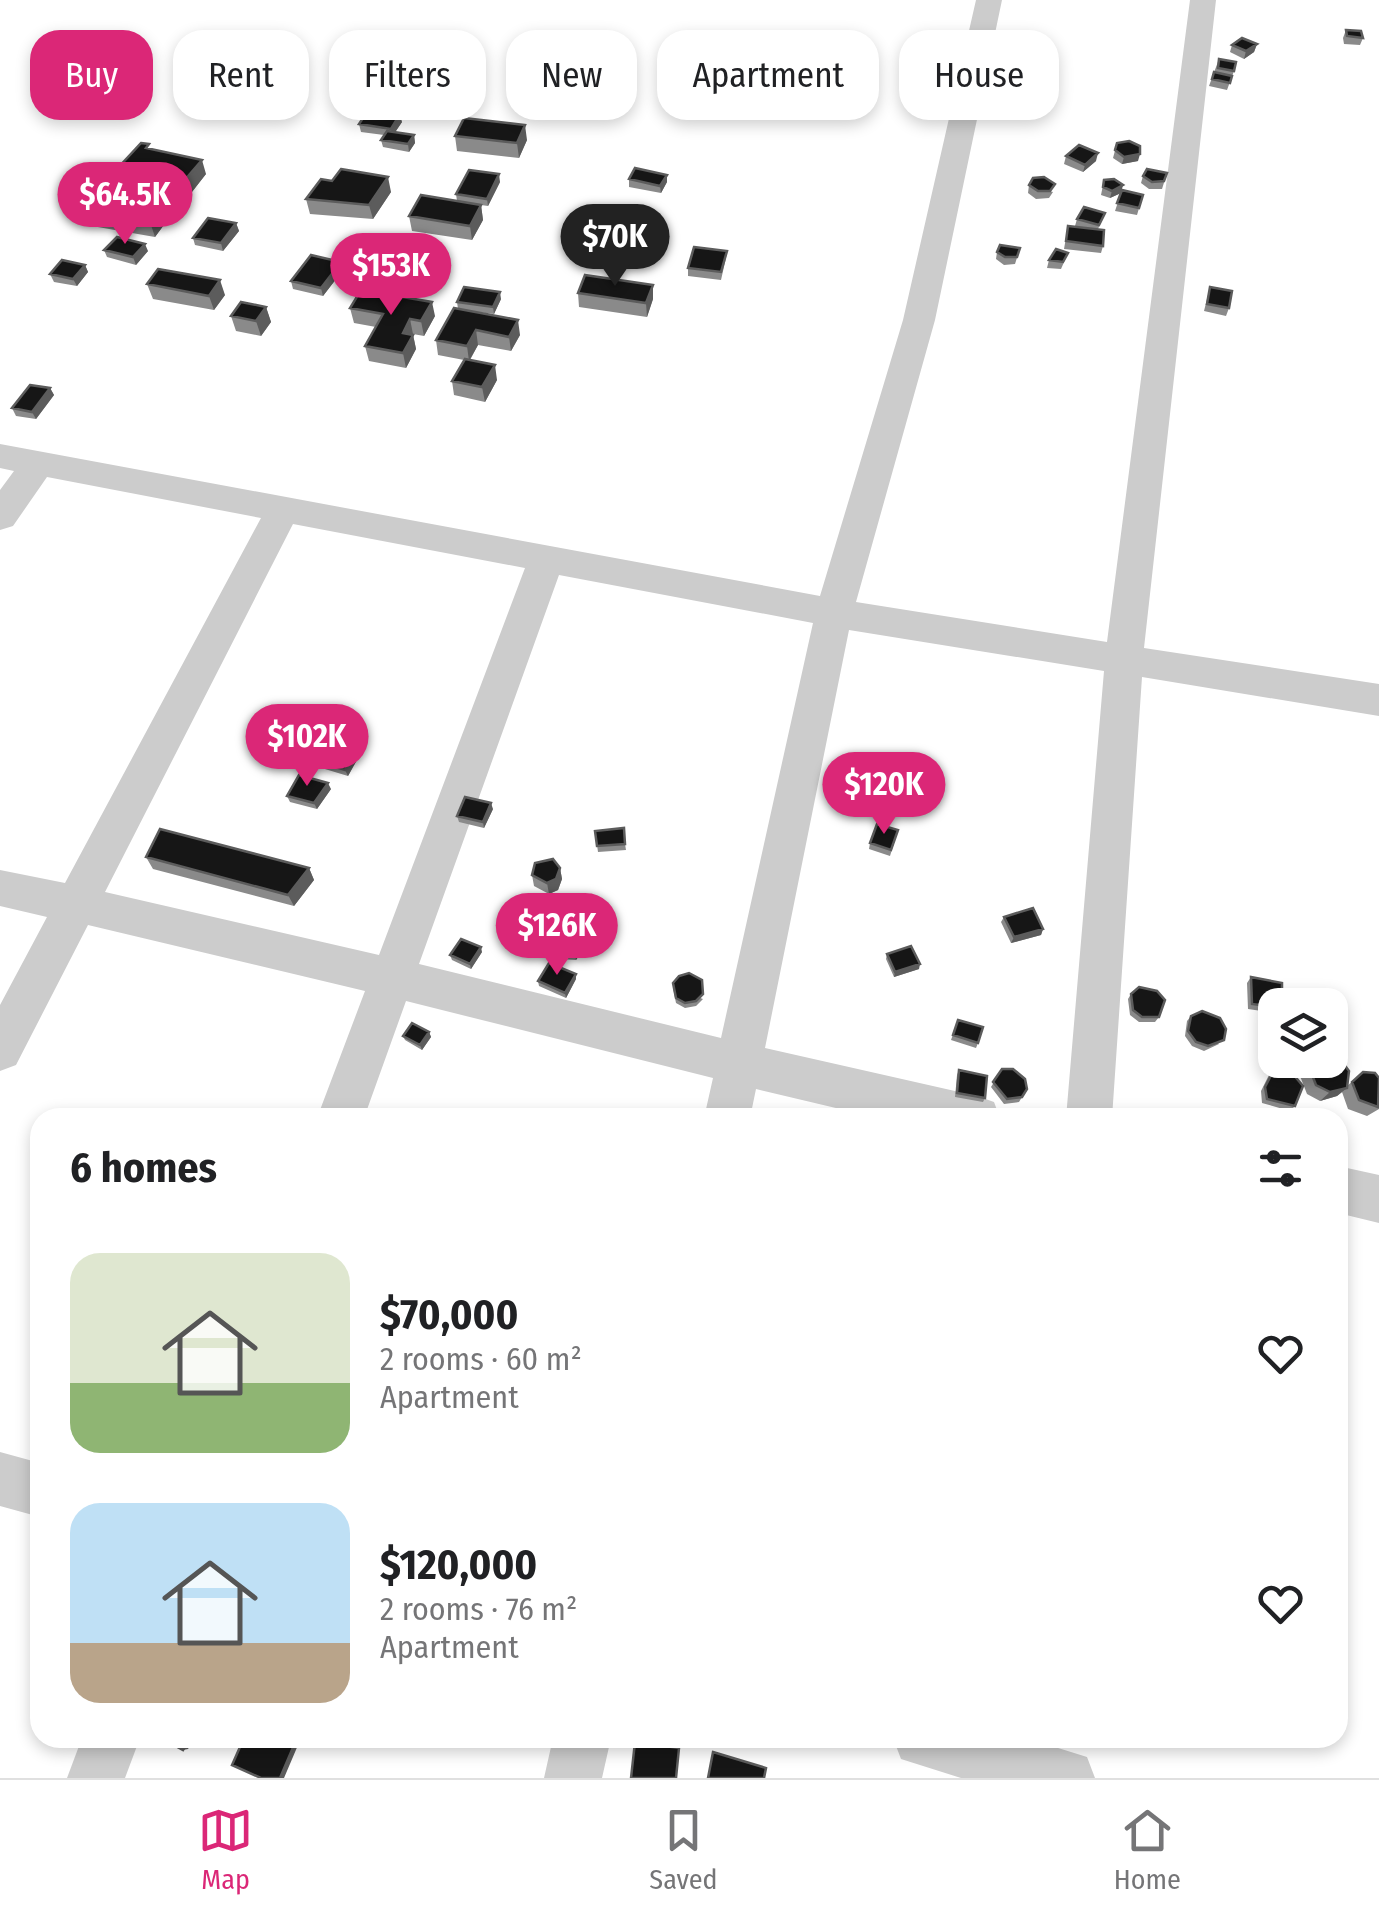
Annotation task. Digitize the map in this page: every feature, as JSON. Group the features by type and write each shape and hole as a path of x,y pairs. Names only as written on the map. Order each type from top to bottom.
{"street":[{"path":"729,1108 834,613 919,320 989,0"},
{"path":"1090,1108 1124,660 1204,0"},
{"path":"0,456 834,613 1379,700"},
{"path":"0,517 38,463"},
{"path":"0,1050 282,509"},
{"path":"344,1108 546,559"},
{"path":"0,888 393,975 739,1066 931,1108"},
{"path":"1348,1192 1379,1199"},
{"path":"0,1479 30,1487"},
{"path":"96,1778 107,1748"},
{"path":"572,1778 580,1748"},
{"path":"963,1748 1032,1765"}],"building":[{"path":"1346,30 1361,31 1363,38 1347,36"},
{"path":"1242,38 1257,44 1246,51 1232,45"},
{"path":"1219,59 1236,62 1234,71 1218,68"},
{"path":"1214,72 1232,76 1230,83 1212,79"},
{"path":"362,120 396,120 391,129 359,124"},
{"path":"463,120 525,125 517,143 455,136"},
{"path":"387,131 414,135 408,144 381,140"},
{"path":"1129,141 1140,146 1140,154 1124,157 1115,150 1117,143"},
{"path":"141,143 149,144 146,148 202,160 183,182 117,169"},
{"path":"1079,145 1098,153 1085,165 1066,156"},
{"path":"635,168 667,175 660,186 629,179"},
{"path":"341,169 388,177 369,205 306,199 321,179 332,181"},
{"path":"1147,169 1167,173 1164,181 1152,182 1143,176"},
{"path":"469,170 499,174 487,199 456,194"},
{"path":"1044,177 1055,184 1050,191 1038,191 1029,185 1033,178"},
{"path":"1114,179 1123,185 1112,191 1103,187 1104,180"},
{"path":"1122,190 1143,195 1139,208 1117,203"},
{"path":"101,193 164,203 150,222 86,212"},
{"path":"421,195 481,205 470,226 409,216"},
{"path":"1084,207 1105,213 1099,225 1077,219"},
{"path":"208,218 236,223 221,243 193,238"},
{"path":"1068,226 1104,230 1103,246 1066,241"},
{"path":"117,237 145,244 133,257 104,250"},
{"path":"1000,245 1020,248 1017,257 997,252"},
{"path":"694,247 727,251 721,272 688,268"},
{"path":"1056,249 1068,253 1063,262 1049,260"},
{"path":"311,255 341,262 321,288 291,281"},
{"path":"62,260 85,265 73,279 50,274"},
{"path":"158,269 220,280 209,296 147,284"},
{"path":"585,275 653,285 646,303 578,293"},
{"path":"464,287 500,292 493,307 457,302"},
{"path":"1210,287 1232,291 1229,308 1207,304"},
{"path":"361,290 432,302 421,321 410,319 403,333 413,335 403,353 365,346 383,314 350,308"},
{"path":"241,302 266,307 256,321 231,316"},
{"path":"454,308 518,320 509,337 476,330 467,346 436,340"},
{"path":"465,359 495,365 482,387 452,381"},
{"path":"30,385 50,388 32,412 12,408"},
{"path":"266,716 303,733 290,753 250,733"},
{"path":"312,736 355,751 345,770 302,756"},
{"path":"299,775 328,783 314,803 287,796"},
{"path":"465,797 491,803 483,822 457,816"},
{"path":"877,824 898,830 891,850 870,843"},
{"path":"624,828 625,844 597,846 595,831"},
{"path":"160,829 309,868 288,895 146,857"},
{"path":"553,859 560,868 556,879 547,883 532,875 535,863"},
{"path":"1033,908 1043,929 1014,937 1004,917"},
{"path":"570,927 581,939 574,949 558,948 554,938 558,931"},
{"path":"461,939 481,947 470,964 450,955"},
{"path":"911,946 920,964 895,972 887,954"},
{"path":"549,963 576,974 565,993 538,981"},
{"path":"689,973 702,980 703,994 696,1001 685,1003 676,998 673,983"},
{"path":"1251,977 1282,983 1282,988 1258,988 1258,1005 1252,1004"},
{"path":"1139,987 1157,991 1165,1000 1159,1017 1142,1017 1133,1010 1131,994"},
{"path":"1202,1011 1220,1018 1226,1029 1224,1040 1208,1046 1196,1042 1188,1031 1191,1016"},
{"path":"958,1020 983,1027 978,1043 953,1035"},
{"path":"412,1023 429,1032 420,1045 403,1036"},
{"path":"1002,1069 1013,1069 1025,1079 1027,1089 1022,1097 1007,1099 993,1082"},
{"path":"959,1070 987,1076 985,1098 957,1093"},
{"path":"1349,1071 1347,1088 1330,1092 1316,1085 1313,1078 1348,1078"},
{"path":"1363,1072 1375,1073 1379,1078 1378,1107 1359,1100 1352,1082"},
{"path":"1270,1078 1296,1078 1303,1086 1295,1106 1267,1099 1265,1087"},
{"path":"240,1748 293,1748 280,1778 261,1778 232,1765"},
{"path":"634,1748 679,1748 676,1778 631,1778"},
{"path":"713,1752 766,1768 764,1778 708,1778"}]}
